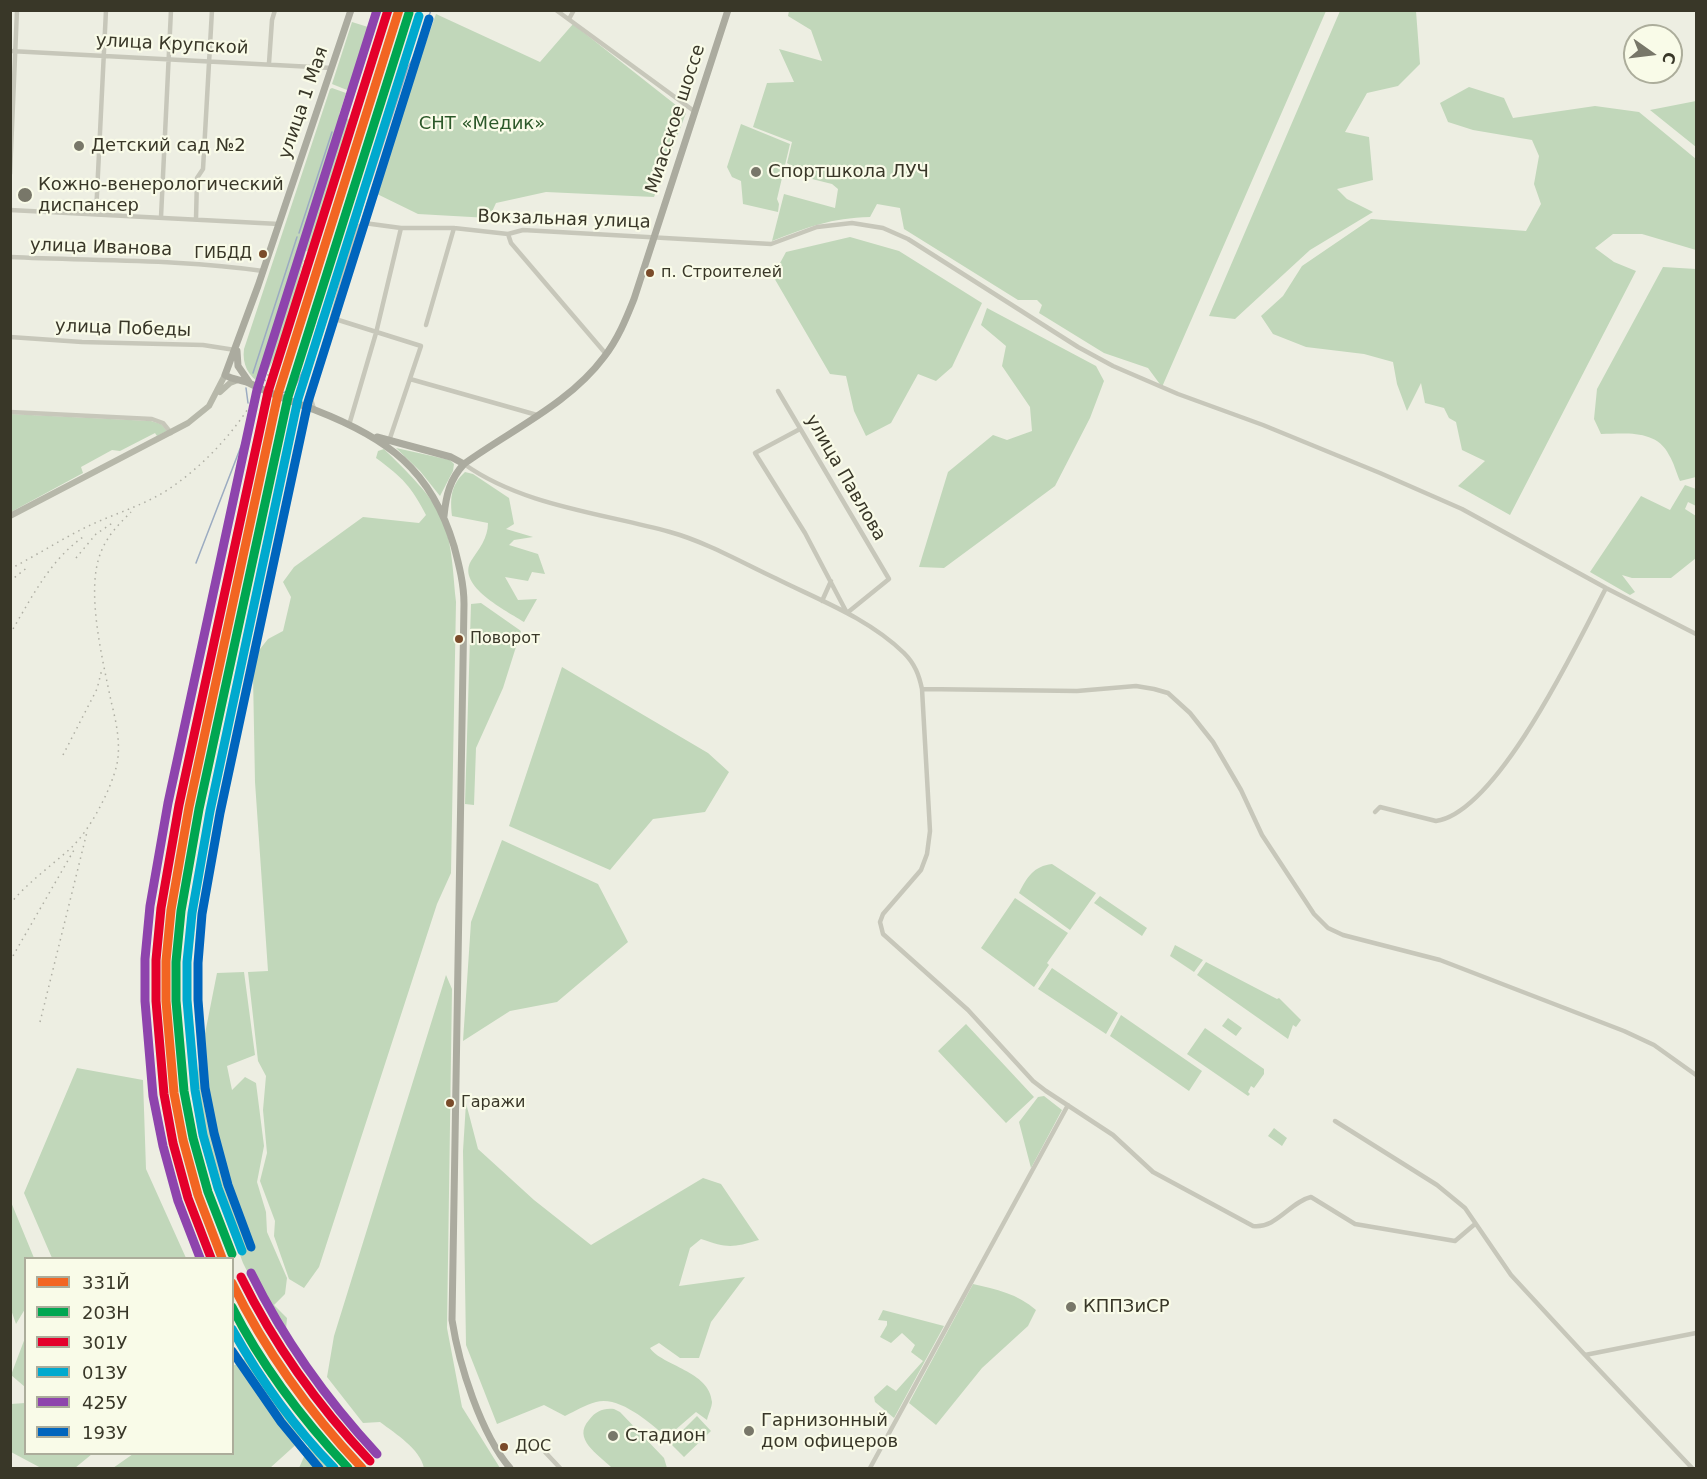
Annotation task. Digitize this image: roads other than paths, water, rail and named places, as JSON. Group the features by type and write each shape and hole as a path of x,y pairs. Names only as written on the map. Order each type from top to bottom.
{"main road":[{"name":"улица 1 Мая","path":"227,371 351,10"},
{"name":"Миасское шоссе","path":"464,464 572,391 606,354 628,315 728,10"},
{"path":"236,347 239,376"},
{"path":"215,397 227,371 272,395 314,410 372,436 451,457 464,464 448,488 444,519"},
{"path":"10,516 171,433 202,413 230,382 239,376"},
{"path":"372,436 415,472 435,498 460,570 464,604 452,1320 458,1354 474,1401 496,1448 510,1468"}],"street":[{"path":"10,174 13,51 18,10"},
{"path":"96,214 106,10"},
{"path":"161,217 171,10"},
{"path":"196,219 196,178 203,169 212,10"},
{"path":"269,63 272,20 275,10"},
{"path":"556,10 694,111"},
{"path":"569,19 574,10"},
{"name":"улица Крупской","path":"13,51 332,68"},
{"path":"10,210 279,224"},
{"name":"Вокзальная улица","path":"332,318 358,227 364,223 401,228 454,228 508,234 523,230 771,244 817,227 852,223 883,228 908,239 1078,347 1113,366 1178,394 1274,429 1462,509 1606,588"},
{"path":"349,425 376,333 401,228"},
{"path":"426,325 454,228"},
{"path":"508,234 511,243 606,354"},
{"name":"улица Иванова","path":"10,257 139,261 263,271"},
{"path":"314,410 310,396 332,318 417,344 421,346 389,441"},
{"name":"улица Победы","path":"10,337 82,342 236,347"},
{"path":"410,379 537,415"},
{"name":"улица Павлова","path":"778,391 889,579 847,613"},
{"path":"10,412 152,419 162,423 171,433"},
{"path":"800,429 755,453 805,533 847,613"},
{"path":"464,464 486,478 534,497 673,533 716,551 847,613 884,636 904,653 917,670 922,689 930,831 927,854 921,870 883,914 880,922 883,934 968,1010 1034,1081 1113,1135 1153,1172 1253,1227 1264,1225 1286,1214 1305,1198 1311,1197 1350,1222 1375,1229 1455,1241 1475,1224"},
{"path":"822,601 831,581"},
{"path":"1375,812 1380,807 1436,821 1446,819 1460,812 1490,784 1523,739 1606,588 1696,634"},
{"path":"922,689 1077,691 1136,686 1168,693 1190,713 1213,742 1241,790 1262,835 1314,914 1328,928 1343,935 1440,960 1624,1031 1654,1045 1696,1075"},
{"path":"870,1468 1068,1105"},
{"path":"1335,1121 1437,1185 1465,1208 1511,1275 1692,1468"},
{"path":"1585,1355 1696,1333"},
{"path":"545,1452 560,1468"}],"waterway":[{"path":"282,393 294,389 307,362 319,320 349,238 356,228 365,194 408,67 418,49 431,10"},
{"path":"299,233 332,132"},
{"path":"253,373 297,237"},
{"path":"246,388 248,403"},
{"path":"196,563 250,423 252,411"}],"railway":[{"path":"10,569 84,528 169,489 204,461 247,411 279,352 291,317 306,256"},
{"path":"10,904 78,840 99,809 114,774 118,756 117,732 100,646 95,586 101,552 114,530 131,512"},
{"path":"76,558 96,534 114,522"},
{"path":"10,634 50,569 83,537"},
{"path":"10,581 28,567"},
{"path":"63,755 97,689 102,669"},
{"path":"40,1022 87,832"},
{"path":"10,961 74,850"}],"place":[{"name":"Детский сад №2","path":"79,146"},
{"name":"Спортшкола ЛУЧ","path":"756,172"},
{"name":"Кожно-венерологический диспансер","path":"25,195"},
{"name":"ГИБДД","path":"263,254"},
{"name":"п. Строителей","path":"650,273"},
{"name":"Поворот","path":"459,639"},
{"name":"Гаражи","path":"450,1103"},
{"name":"КППЗиСР","path":"1071,1307"},
{"name":"Гарнизонный дом офицеров","path":"749,1431"},
{"name":"Стадион","path":"613,1436"},
{"name":"ДОС","path":"504,1447"}],"park label":[{"name":"СНТ «Медик»","path":"482,124"}]}
